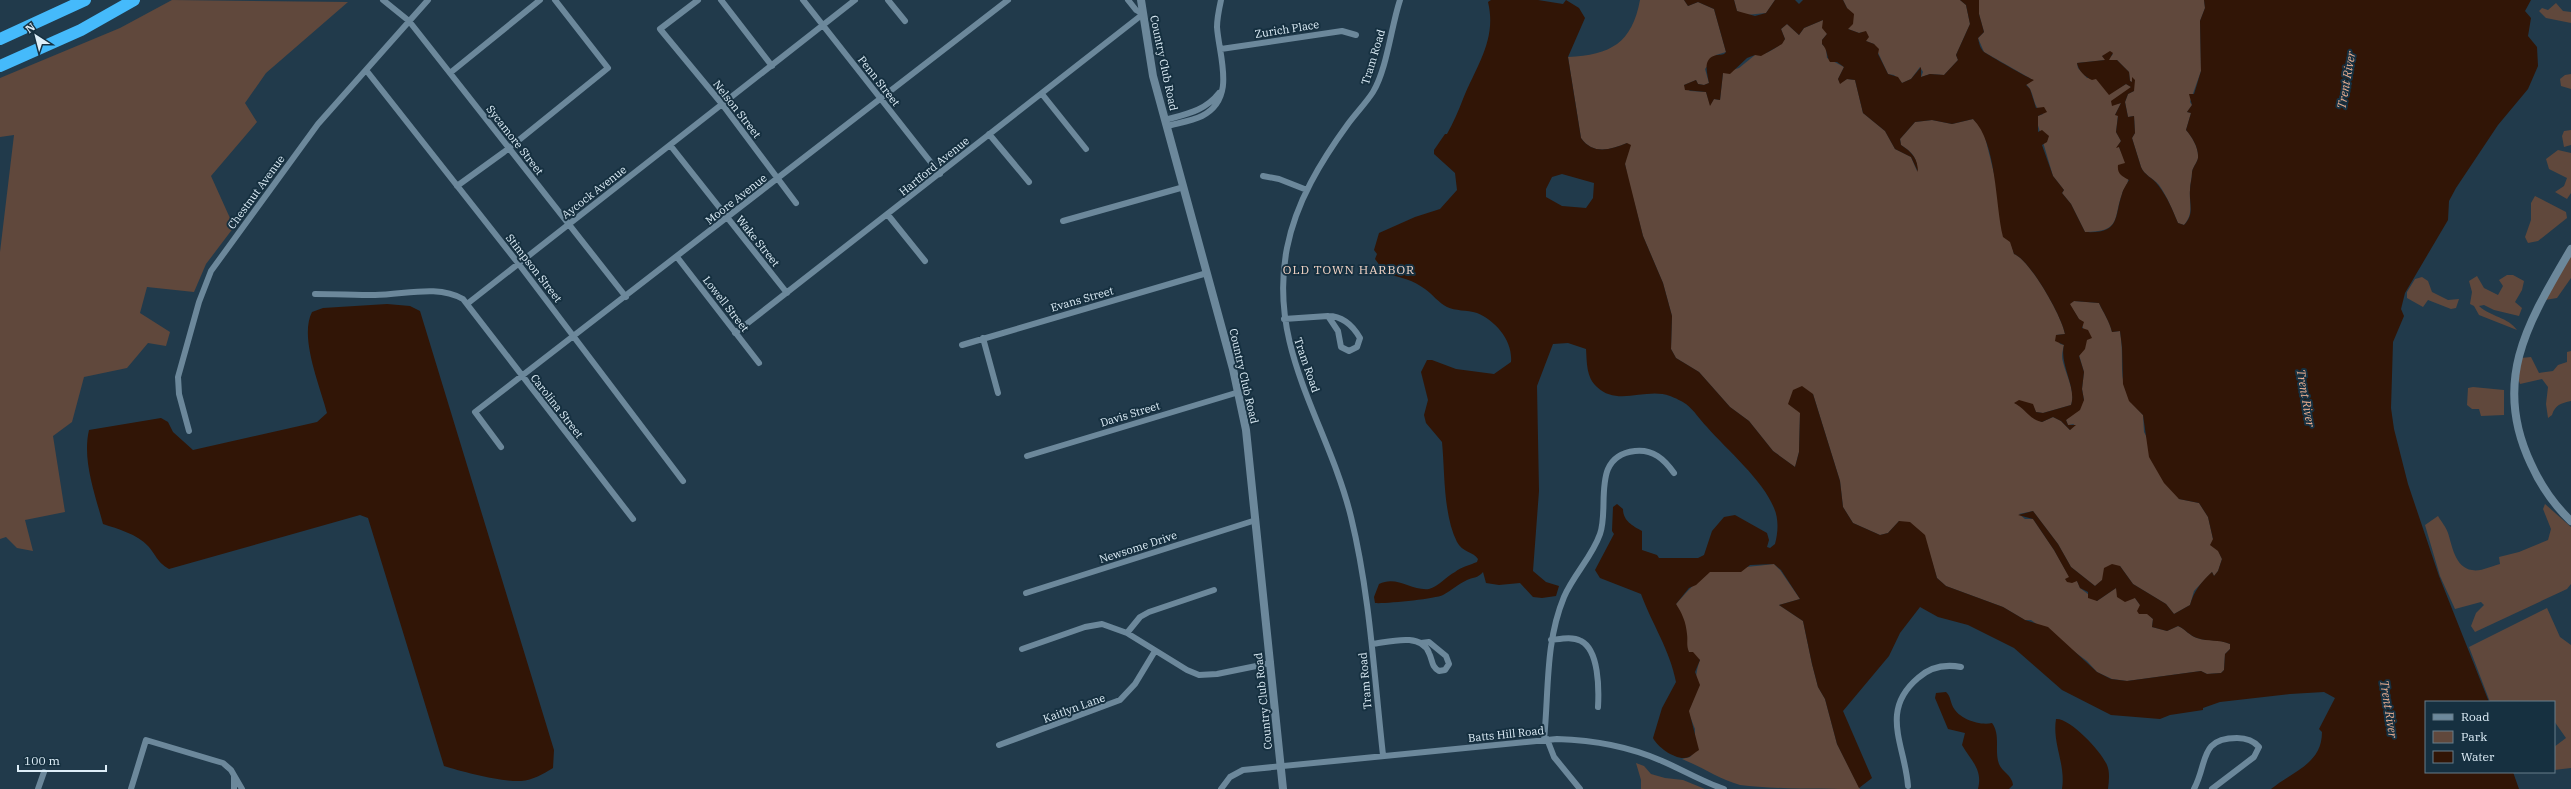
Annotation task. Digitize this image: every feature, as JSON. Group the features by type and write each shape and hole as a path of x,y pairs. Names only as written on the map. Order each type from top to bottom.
{"highway":[{"path":"0,39 85,0"},
{"path":"0,66 81,30 134,0"}],"street":[{"name":"Sycamore Street","path":"382,0 409,21 626,297"},
{"name":"Chestnut Avenue","path":"189,431 181,406 178,377 199,302 211,271 318,124 428,0"},
{"path":"450,73 540,0"},
{"path":"457,186 509,148 608,68 555,0"},
{"name":"Nelson Street","path":"698,0 660,29 722,104 796,203"},
{"path":"721,0 772,66"},
{"name":"Penn Street","path":"803,0 940,174"},
{"name":"Aycock Avenue","path":"467,304 856,0"},
{"path":"888,0 905,21"},
{"name":"Moore Avenue","path":"501,447 475,412 626,297 1008,0"},
{"path":"1128,0 1136,10 1143,14"},
{"name":"Country Club Road","path":"1141,0 1153,76 1239,392 1246,430 1283,789"},
{"path":"1166,123 1201,117 1211,110 1219,101 1224,71 1217,27 1221,0"},
{"name":"Tram Road","path":"1383,755 1367,596 1351,516 1335,464 1293,360 1284,319 1282,291 1286,250 1293,223 1307,190 1332,146 1374,90 1400,0"},
{"name":"Hartford Avenue","path":"735,333 888,215 1143,14"},
{"name":"Zurich Place","path":"1221,49 1342,31 1356,35"},
{"name":"Stimpson Street","path":"366,70 518,264 683,481"},
{"path":"1042,94 1086,148"},
{"path":"989,134 1029,182"},
{"name":"Wake Street","path":"670,145 726,218 787,293"},
{"path":"1263,176 1279,179 1307,190"},
{"path":"1063,220 1184,187"},
{"path":"888,215 925,261"},
{"path":"2571,249 2526,331 2517,362 2513,393 2521,442 2543,489 2571,520"},
{"name":"Lowell Street","path":"677,257 759,363"},
{"name":"Evans Street","path":"962,345 1207,273"},
{"path":"315,294 375,295 433,291 454,295 467,304"},
{"name":"Carolina Street","path":"467,304 633,519"},
{"path":"1284,319 1328,316 1339,316 1355,330 1360,338 1357,347 1349,351 1341,347 1338,331 1328,316"},
{"path":"983,338 998,393"},
{"name":"Davis Street","path":"1027,456 1239,392"},
{"path":"1580,789 1554,757 1546,740 1550,640 1569,588 1601,533 1604,514 1603,483 1609,467 1625,454 1642,451 1664,460 1674,473"},
{"name":"Newsome Drive","path":"1026,593 1256,520"},
{"path":"1127,633 1137,621 1149,612 1214,590"},
{"path":"1022,649 1095,624 1110,626 1127,633 1187,670 1199,674 1217,674 1270,663"},
{"path":"1550,640 1577,639 1589,647 1600,683 1598,707"},
{"path":"1372,644 1410,640 1421,643 1429,642 1446,656 1449,664 1445,670 1439,671 1434,668 1429,651 1421,643"},
{"name":"Kaitlyn Lane","path":"1000,745 1120,700 1135,684 1156,651"},
{"path":"1909,788 1907,768 1896,725 1897,706 1909,686 1926,672 1949,665 1961,667"},
{"path":"2194,789 2206,753 2214,741 2221,738 2239,738 2255,742 2259,747 2254,757 2212,789"},
{"path":"131,789 146,740 212,758 228,766 242,789"},
{"name":"Batts Hill Road","path":"1221,789 1236,773 1281,766 1546,740 1594,741 1629,748 1661,760 1724,789"},
{"path":"38,789 44,772"},
{"path":"234,775 234,789"}],"green space":[{"path":"172,0 348,2 266,73 245,103 257,122 211,176 234,227 206,264 194,292 147,287 140,313 170,332 166,346 148,343 127,368 84,377 72,422 53,436 65,512 25,520 33,551 17,548 6,537 0,539 0,252 14,135 0,137 0,78 120,28"},
{"path":"1640,0 1684,0 1688,6 1698,2 1714,9 1726,52 1716,55 1705,69 1709,83 1704,85 1698,84 1696,80 1684,85 1690,91 1706,92 1710,105 1714,99 1720,100 1723,73 1739,68 1755,55 1772,50 1783,42 1785,39 1781,29 1787,24 1799,35 1804,28 1823,20 1827,34 1822,40 1822,44 1826,48 1827,58 1844,67 1838,79 1840,83 1847,79 1855,80 1863,113 1885,131 1895,149 1911,157 1917,171 1916,162 1913,155 1901,145 1900,139 1915,122 1932,120 1952,124 1973,119 1983,129 2014,254 2028,266 2044,289 2052,302 2065,334 2056,335 2060,344 2064,345 2062,359 2071,389 2071,405 2043,413 2036,412 2032,404 2015,403 2031,416 2042,422 2053,417 2061,421 2070,430 2074,424 2068,425 2066,420 2084,400 2082,389 2084,372 2079,355 2085,343 2085,336 2081,323 2069,304 2074,301 2099,303 2108,320 2112,332 2120,331 2122,376 2124,385 2134,404 2143,415 2144,432 2179,499 2199,503 2208,517 2213,539 2222,559 2218,571 2214,576 2212,572 2194,591 2190,605 2174,614 2166,604 2133,584 2120,566 2095,586 2071,567 2058,544 2033,511 2019,514 2025,519 2033,519 2054,550 2070,578 2068,579 2077,581 2080,588 2097,601 2116,588 2118,592 2135,598 2140,605 2140,614 2147,613 2153,619 2152,627 2167,631 2178,626 2197,638 2221,641 2230,644 2230,649 2225,654 2224,670 2221,673 2207,674 2201,671 2127,681 2112,679 2097,672 2087,661 2031,620 2025,620 2003,607 1946,586 1937,578 1924,535 1899,521 1888,533 1880,535 1853,523 1843,507 1840,481 1813,394 1800,413 1799,452 1795,467 1773,451 1749,421 1730,407 1699,372 1676,358 1671,349 1672,316 1663,283 1643,236 1628,179 1625,164 1627,143 1614,148 1602,150 1591,147 1581,138 1568,57 1596,53 1617,44 1631,27"},
{"path":"1734,0 1775,0 1766,13 1746,15 1737,11"},
{"path":"1843,0 1960,0 1966,5 1970,24 1956,55 1958,60 1944,75 1930,74 1921,77 1923,72 1920,67 1911,79 1902,83 1894,75 1888,74 1874,44 1866,41 1863,32 1859,33 1848,29 1847,8"},
{"path":"1979,0 2204,0 2205,8 2200,21 2201,71 2190,102 2192,105 2187,112 2191,113 2186,130 2193,139 2198,158 2192,171 2190,213 2184,225 2178,223 2159,185 2144,172 2141,167 2132,138 2135,133 2134,116 2128,117 2125,102 2128,94 2134,91 2132,78 2132,82 2130,81 2129,72 2117,60 2108,60 2113,54 2102,56 2106,60 2077,63 2078,68 2087,78 2096,78 2114,91 2126,84 2131,87 2119,98 2116,104 2121,103 2115,115 2118,115 2116,132 2121,141 2117,147 2119,147 2126,163 2128,182 2119,203 2116,217 2111,226 2097,231 2085,232 2071,204 2062,193 2064,190 2053,176 2037,122 2038,116 2043,114 2039,111 2026,84 2033,80 1984,52 1978,38 1984,32 1979,14"},
{"path":"2556,3 2563,11 2571,12 2571,23 2546,18 2539,11 2542,8 2548,10"},
{"path":"2571,74 2571,89 2561,86 2560,79 2565,75"},
{"path":"2571,130 2571,145 2564,147 2562,136 2564,131"},
{"path":"2558,150 2571,153 2571,193 2567,199 2555,192 2564,186 2567,178 2549,169 2546,159"},
{"path":"2535,196 2566,212 2567,218 2538,241 2528,243 2525,237 2531,220 2531,203"},
{"path":"2571,255 2571,278 2557,298 2545,300"},
{"path":"2507,275 2513,275 2524,281 2522,290 2515,302 2522,308 2519,316 2494,310 2484,305 2479,306 2489,313 2509,322 2517,330 2479,315 2474,306 2470,304 2472,292 2469,281 2477,276 2484,288 2498,295 2503,286 2499,280"},
{"path":"2422,277 2428,281 2432,292 2448,300 2459,299 2456,308 2451,309 2428,300 2423,307 2407,298 2407,292 2415,279"},
{"path":"2571,351 2571,401 2559,405 2548,418 2546,404 2548,387 2542,379 2520,384 2518,378 2521,358 2531,357 2539,373 2553,371 2558,365 2567,362 2567,352"},
{"path":"2473,387 2504,390 2504,415 2481,416 2479,409 2472,409 2467,405 2468,388"},
{"path":"2545,504 2571,527 2571,584 2567,589 2475,632 2471,626 2476,613 2484,605 2481,602 2455,609 2440,576 2425,525 2438,516 2445,526 2458,561 2466,568 2479,570 2500,564 2499,557 2519,552 2548,540 2551,529 2543,509"},
{"path":"1774,564 1780,570 1800,599 1779,605 1803,621 1818,687 1825,699 1837,744 1860,789 1783,788 1740,785 1725,780 1682,759 1690,757 1695,751 1695,729 1688,711 1693,700 1700,660 1689,653 1685,644 1687,636 1676,604 1709,572"},
{"path":"2547,608 2560,637 2571,645 2571,768 2555,770 2555,746 2566,738 2555,722 2555,701 2490,701 2469,647"},
{"path":"1636,763 1644,766 1651,774 1665,778 1683,780 1705,789 1641,789 1641,780"}],"water":[{"name":"Trent River","path":"1491,0 1538,0 1563,4 1566,0 1579,8 1585,18 1568,57 1581,138 1591,147 1602,150 1614,148 1627,143 1631,145 1625,164 1643,236 1663,283 1672,316 1671,349 1676,358 1699,372 1730,407 1749,421 1773,451 1795,467 1799,452 1800,413 1788,404 1793,390 1802,386 1813,394 1840,481 1843,507 1853,523 1880,535 1888,533 1899,521 1910,522 1925,535 1937,578 1946,586 2003,607 2025,620 2048,627 2097,672 2111,679 2127,681 2201,671 2207,674 2221,673 2224,670 2225,654 2230,649 2230,644 2197,638 2178,626 2167,631 2152,627 2153,619 2147,614 2139,614 2137,611 2140,605 2135,598 2125,602 2117,597 2116,588 2097,601 2088,598 2088,592 2080,588 2077,581 2072,583 2067,582 2065,579 2069,577 2054,550 2033,519 2018,515 2033,511 2058,544 2071,567 2095,586 2102,580 2104,568 2112,564 2120,566 2133,584 2166,604 2174,614 2190,605 2201,583 2212,572 2214,576 2218,571 2222,559 2218,551 2210,545 2213,539 2208,517 2199,503 2179,499 2164,483 2149,457 2143,415 2129,401 2123,384 2120,331 2112,332 2108,320 2099,303 2074,301 2070,304 2079,319 2084,322 2082,328 2088,330 2092,338 2087,340 2085,349 2079,356 2084,372 2082,389 2084,400 2080,410 2066,420 2068,425 2076,425 2070,430 2061,421 2053,417 2042,422 2031,417 2022,408 2014,403 2019,400 2033,404 2036,412 2043,413 2071,405 2072,391 2064,360 2064,345 2055,341 2056,335 2065,334 2052,302 2044,289 2028,266 2014,254 2010,242 2003,237 1991,158 1987,143 1981,130 1973,119 1952,124 1932,120 1915,122 1900,139 1901,145 1911,153 1916,160 1918,172 1911,157 1895,149 1885,131 1863,113 1855,80 1847,79 1840,84 1838,79 1844,67 1837,62 1830,62 1829,60 1822,44 1822,40 1827,34 1822,28 1823,20 1804,28 1799,35 1787,24 1781,29 1785,39 1782,44 1761,56 1755,55 1747,58 1730,74 1723,73 1720,100 1714,99 1710,106 1706,92 1685,90 1684,85 1696,80 1698,84 1704,85 1709,83 1707,62 1712,57 1726,52 1714,9 1698,2 1688,6 1684,0 1734,0 1737,11 1755,16 1766,13 1775,0 1795,0 1799,4 1803,0 1843,0 1847,8 1854,14 1853,24 1848,29 1859,33 1866,31 1869,37 1866,41 1874,44 1879,49 1878,54 1888,74 1898,77 1902,83 1911,79 1921,67 1921,77 1930,74 1944,75 1958,60 1956,55 1970,24 1966,5 1960,0 1979,0 1979,14 1984,32 1978,38 1981,47 1987,54 2034,80 2026,85 2030,89 2036,108 2044,107 2047,112 2038,116 2038,132 2042,130 2049,136 2047,142 2042,145 2053,176 2064,190 2062,193 2071,204 2085,232 2097,232 2105,230 2114,222 2124,188 2129,180 2118,171 2118,165 2125,163 2119,147 2116,148 2121,141 2116,132 2118,116 2115,115 2121,103 2112,106 2111,101 2131,87 2126,84 2109,95 2096,79 2092,80 2082,73 2077,63 2105,60 2102,56 2110,51 2113,53 2109,60 2117,60 2129,72 2130,81 2132,82 2132,77 2135,80 2134,91 2128,94 2125,102 2128,117 2134,116 2135,133 2132,138 2141,167 2161,190 2170,204 2178,223 2184,225 2189,217 2191,209 2190,188 2192,171 2198,158 2193,139 2186,130 2191,113 2187,112 2192,105 2189,94 2194,94 2201,71 2200,21 2205,8 2204,0 2531,0 2525,11 2531,18 2528,36 2537,47 2538,66 2528,89 2498,125 2456,188 2449,201 2448,220 2405,293 2401,309 2404,316 2393,342 2391,408 2394,429 2408,484 2439,576 2489,701 2425,701 2425,773 2513,773 2519,789 2271,789 2305,766 2317,752 2321,743 2322,732 2319,729 2335,698 2324,692 2290,694 2220,702 2203,708 2203,710 2170,715 2160,719 2111,715 2062,690 2014,648 1968,625 1938,617 1920,607 1900,633 1889,656 1843,711 1872,778 1859,788 1837,744 1825,699 1818,687 1803,621 1779,605 1800,599 1781,570 1774,564 1750,565 1741,572 1710,572 1696,585 1689,588 1676,604 1685,622 1689,652 1693,652 1700,660 1695,672 1700,685 1689,711 1699,750 1689,757 1679,758 1674,756 1659,746 1653,738 1662,708 1676,682 1670,659 1641,594 1600,578 1595,570 1614,534 1612,531 1613,507 1617,504 1623,509 1623,513 1629,523 1642,531 1642,550 1657,555 1659,558 1698,558 1704,555 1712,531 1724,517 1735,515 1767,533 1769,540 1767,547 1770,548 1775,544 1777,535 1778,526 1776,512 1769,497 1753,476 1686,404 1670,396 1661,394 1614,396 1605,393 1593,383 1591,379 1588,369 1586,349 1568,343 1553,344 1537,386 1539,491 1533,571 1546,582 1559,586 1556,596 1542,598 1533,597 1520,583 1499,585 1486,583 1483,572 1438,597 1388,603 1375,603 1374,597 1379,584 1392,581 1416,588 1429,589 1436,586 1460,569 1477,562 1478,559 1459,545 1452,531 1445,493 1442,442 1426,423 1424,415 1428,400 1421,372 1427,360 1432,360 1456,369 1494,374 1511,362 1509,347 1502,333 1491,321 1477,313 1447,307 1416,283 1386,274 1375,259 1377,254 1374,250 1379,233 1415,217 1440,209 1457,190 1455,173 1434,154 1434,150 1445,134 1447,134 1484,52 1490,28 1488,2","holes":["1562,174 1594,183 1593,198 1586,208 1562,206 1546,197 1546,189 1552,177"]},
{"path":"387,304 410,306 420,311 554,750 553,768 530,779 521,781 503,780 471,774 444,766 368,518 360,515 169,569 157,558 144,542 127,532 103,524 88,465 87,441 89,430 161,418 168,422 173,432 193,450 317,422 327,413 309,348 309,322 312,312 323,308"},
{"path":"1946,692 1950,697 1953,707 1960,715 1970,721 1987,724 1992,723 1995,728 1997,738 1997,754 1999,764 2009,776 2013,785 2009,789 1978,789 1978,771 1962,745 1965,733 1948,729 1935,698 1936,693"},
{"path":"2056,719 2062,720 2077,729 2104,759 2108,768 2108,789 2062,789 2062,771 2055,728"}],"district":[{"name":"OLD TOWN HARBOR","path":"1349,269"}]}
